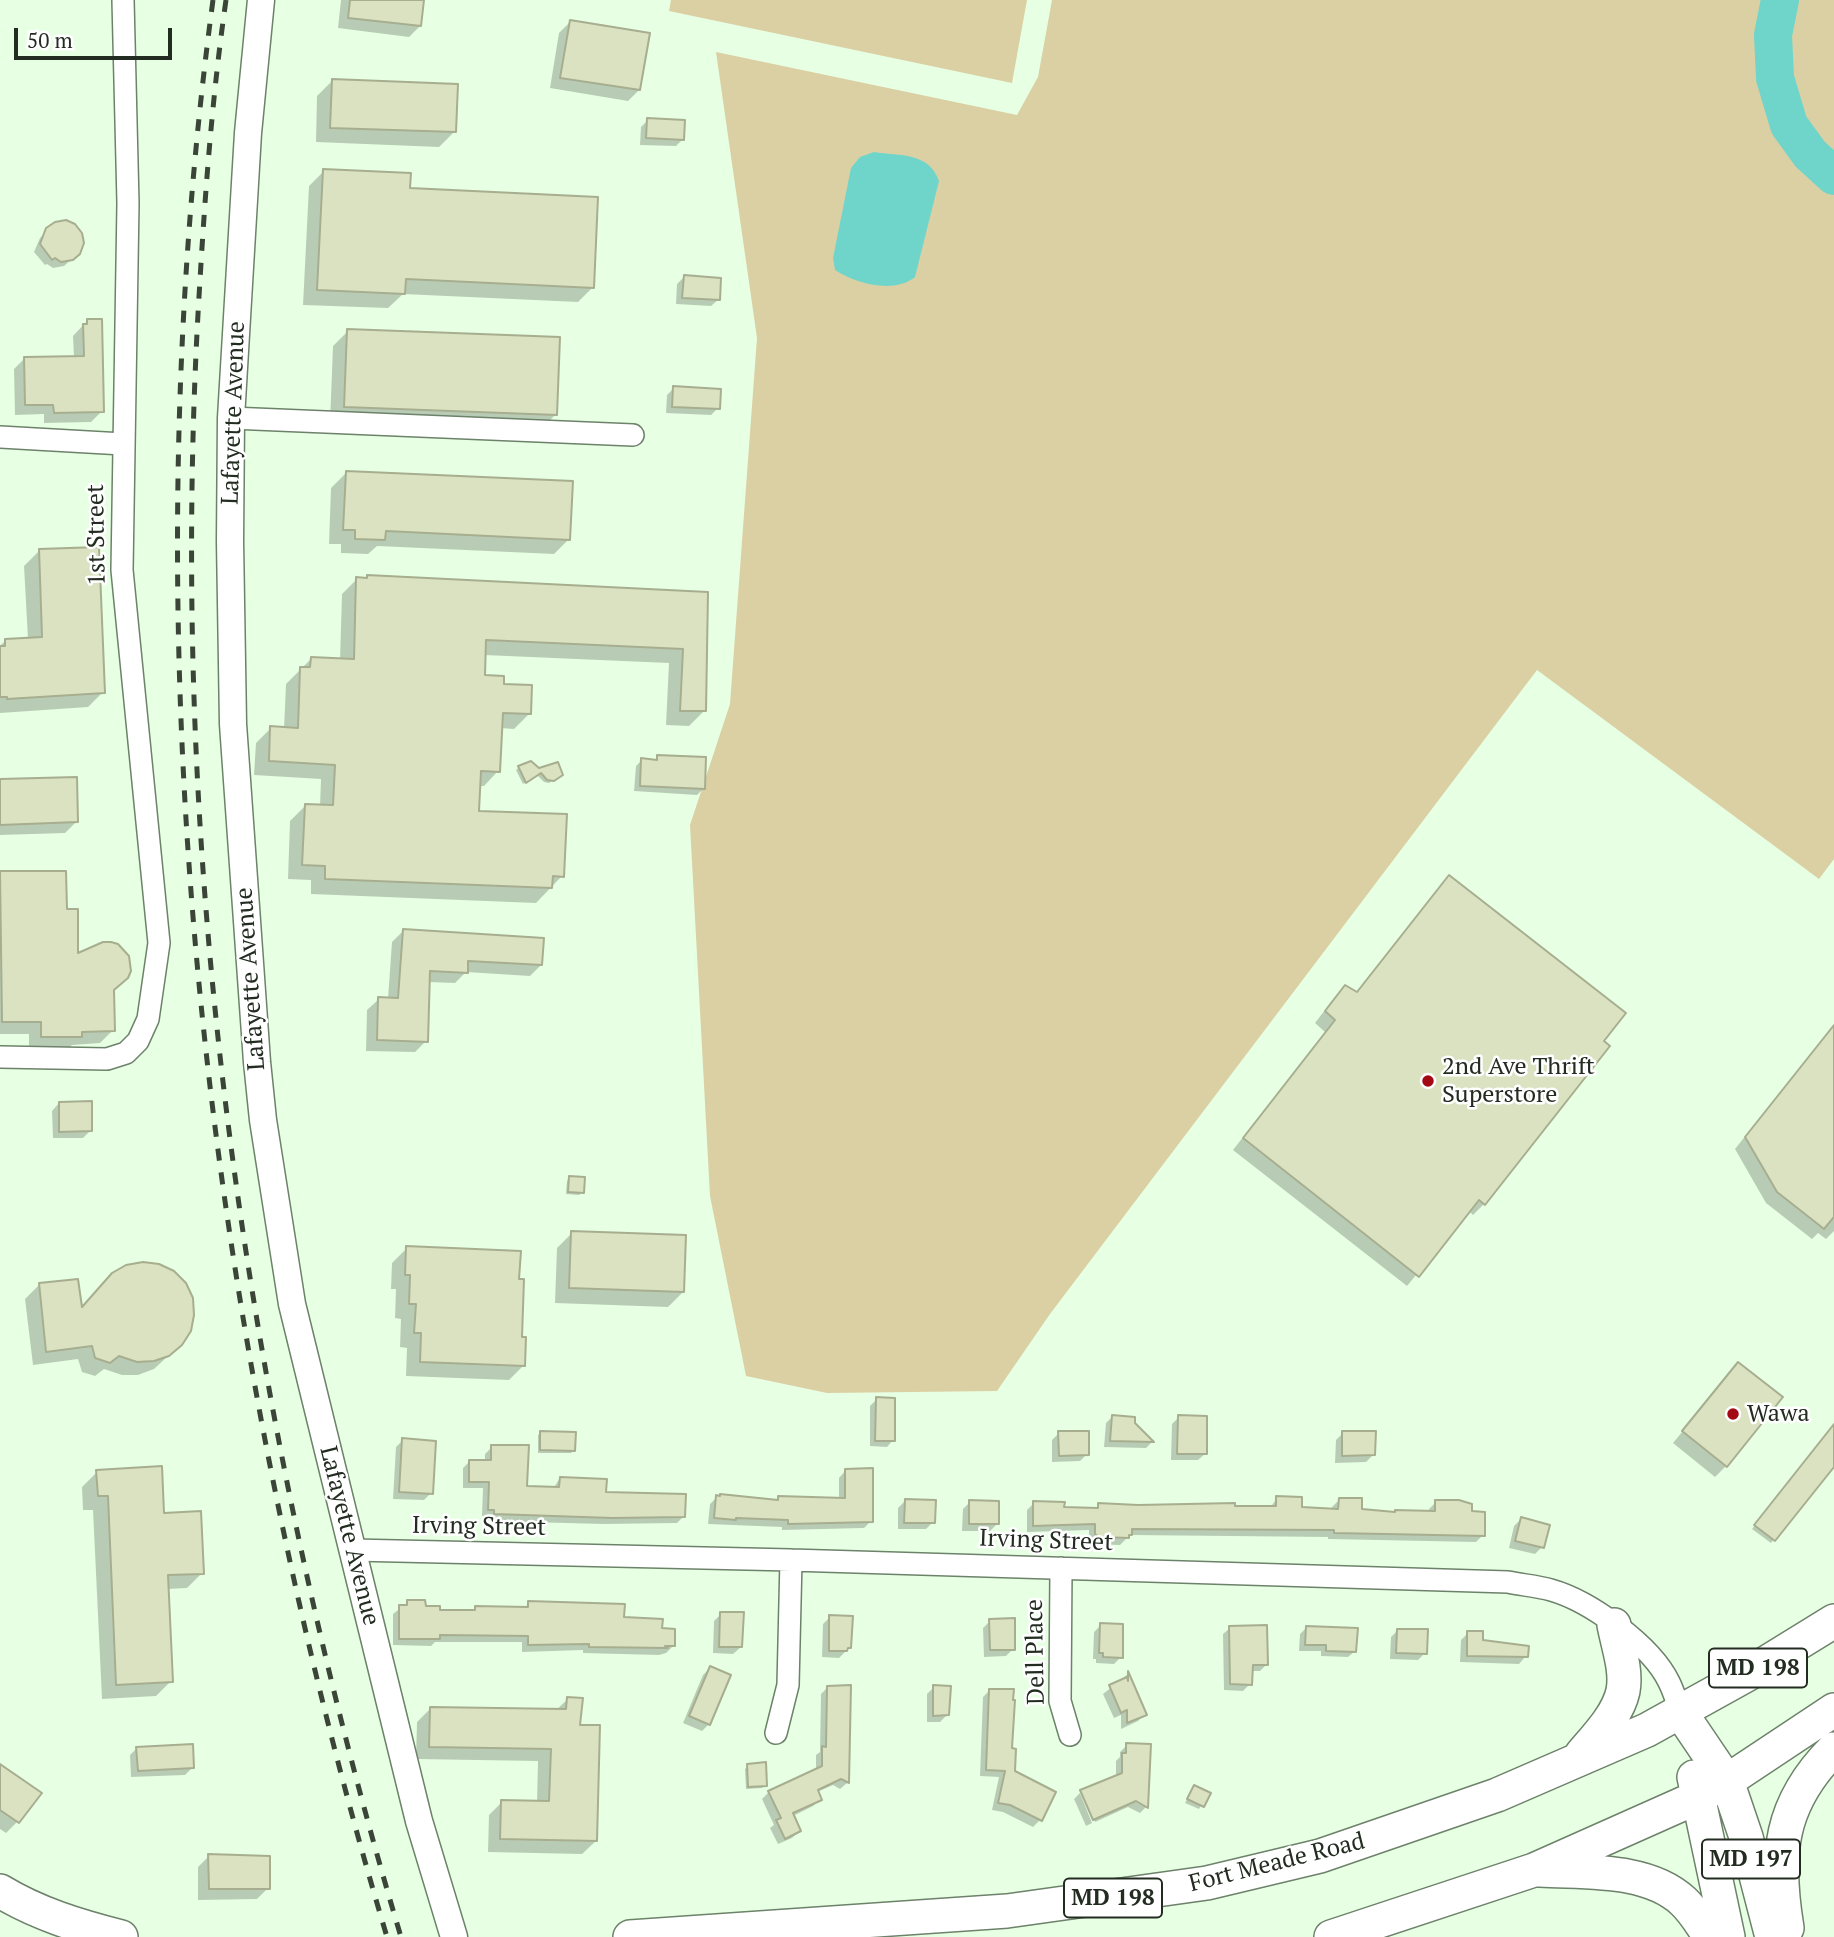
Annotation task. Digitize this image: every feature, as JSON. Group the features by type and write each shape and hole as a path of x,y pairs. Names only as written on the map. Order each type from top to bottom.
{"main road":[{"name":"Fort Meade Road","path":"631,1937 1007,1912 1207,1883 1320,1856 1497,1795 1681,1713 1834,1621"},
{"path":"1576,1760 1609,1720 1623,1692 1623,1669 1614,1625"},
{"name":"MD 198","path":"1331,1937 1534,1870 1698,1797 1727,1781 1834,1710"},
{"name":"MD 197","path":"1681,1713 1727,1781 1746,1837 1772,1937"},
{"name":"MD 197","path":"1681,1713 1728,1937"},
{"path":"1788,1937 1781,1890 1783,1833 1803,1787 1818,1765 1834,1749"},
{"path":"1534,1870 1642,1879 1663,1887 1685,1903 1710,1937"},
{"path":"0,1891 37,1911 121,1937"}],"street":[{"name":"1st Street","path":"0,1057 107,1059 126,1054 144,1030 153,993 159,943 122,570 128,203 123,0"},
{"name":"Lafayette Avenue","path":"261,0 248,133 231,418 230,631 233,724 254,1034 263,1120 292,1304 419,1821 454,1937"},
{"path":"231,418 633,435"},
{"path":"0,437 122,444"},
{"name":"Irving Street","path":"353,1550 791,1560 1508,1582 1568,1596 1614,1625 1659,1666 1669,1682 1681,1713"},
{"path":"776,1733 789,1685 791,1560"},
{"name":"Dell Place","path":"1061,1568 1059,1701 1070,1735"}],"shaded area":[{"path":"671,0 1027,0 1012,83 669,11"},
{"path":"1052,0 1834,0 1834,859 1819,879 1537,670 1050,1314 997,1391 827,1393 746,1376 710,1196 690,825 730,704 757,338 716,52 1017,115 1038,77"}],"water":[{"path":"874,152 921,160 939,181 915,277 897,285 864,283 835,270 833,258 851,168 860,157"}],"building":[{"path":"350,0 424,0 421,26 348,18"},
{"path":"570,20 650,33 640,90 560,78"},
{"path":"332,79 458,84 456,132 330,128"},
{"path":"647,118 685,120 684,140 646,138"},
{"path":"323,169 411,173 410,188 598,197 594,288 406,279 405,294 317,290"},
{"path":"66,220 75,224 82,233 84,243 80,254 73,260 52,260 40,244 46,228 55,222"},
{"path":"684,275 721,278 720,300 682,298"},
{"path":"87,319 102,319 104,412 54,413 53,405 25,405 24,357 84,356 83,324 87,324"},
{"path":"347,329 560,337 557,415 344,407"},
{"path":"673,386 721,389 720,409 672,407"},
{"path":"346,471 573,481 570,540 386,531 385,540 355,539 355,530 343,530"},
{"path":"99,547 105,693 7,699 0,697 0,646 5,646 5,639 42,637 39,549"},
{"path":"367,575 708,592 706,711 680,711 683,649 486,640 485,675 504,676 504,684 532,685 531,714 503,713 500,772 481,771 479,811 567,814 564,877 553,876 552,888 325,879 325,866 302,865 305,804 333,805 335,765 269,761 270,726 298,728 300,667 310,667 311,657 354,659 356,577 367,578"},
{"path":"657,755 706,757 705,789 640,786 641,758 657,760"},
{"path":"531,761 539,768 558,762 563,775 554,781 547,780 541,773 526,783 518,766"},
{"path":"77,777 78,822 0,825 0,779"},
{"path":"0,871 66,871 67,909 78,909 78,953 103,942 111,942 118,944 129,956 131,971 128,978 114,990 115,1031 82,1032 82,1037 41,1037 41,1022 2,1022"},
{"path":"1449,875 1626,1013 1604,1041 1610,1046 1485,1205 1479,1200 1419,1277 1243,1138 1335,1020 1325,1011 1345,985 1357,992"},
{"path":"403,929 544,938 542,965 468,961 468,973 430,971 428,1042 377,1040 378,997 398,998"},
{"path":"1834,1025 1834,1217 1824,1229 1777,1192 1745,1137"},
{"path":"92,1101 92,1131 59,1132 59,1102"},
{"path":"569,1176 585,1177 584,1193 568,1192"},
{"path":"571,1231 686,1235 684,1292 569,1288"},
{"path":"406,1246 521,1251 519,1279 524,1279 522,1337 526,1337 525,1366 420,1362 421,1333 414,1333 416,1304 409,1304 410,1275 405,1275"},
{"path":"143,1262 159,1264 174,1271 186,1283 193,1298 194,1315 191,1331 182,1345 169,1356 154,1361 137,1362 119,1356 110,1363 95,1358 92,1346 46,1352 39,1283 78,1279 82,1307 112,1273 126,1265"},
{"name":"Wawa","path":"1738,1362 1783,1397 1727,1467 1682,1431"},
{"path":"876,1397 895,1398 895,1441 875,1441"},
{"path":"1112,1415 1135,1417 1135,1423 1154,1442 1110,1441"},
{"path":"1178,1415 1207,1416 1207,1454 1177,1454"},
{"name":"Wawa","path":"1834,1424 1834,1467 1775,1541 1754,1525"},
{"path":"540,1431 576,1432 575,1451 540,1450"},
{"path":"1058,1431 1089,1431 1089,1455 1059,1456"},
{"path":"1342,1431 1376,1431 1375,1455 1342,1456"},
{"path":"402,1438 436,1441 433,1494 399,1492"},
{"path":"491,1445 529,1445 527,1486 559,1487 560,1477 607,1479 606,1492 686,1494 685,1517 612,1518 494,1514 494,1510 488,1510 489,1482 469,1482 469,1460 491,1460"},
{"path":"162,1466 164,1513 201,1511 204,1574 168,1575 173,1682 116,1685 108,1496 98,1496 96,1470"},
{"path":"873,1468 873,1522 788,1524 788,1520 714,1518 716,1495 778,1500 778,1496 845,1498 845,1469"},
{"path":"1276,1496 1302,1497 1302,1507 1338,1509 1339,1498 1362,1498 1362,1509 1395,1512 1435,1511 1435,1500 1459,1500 1472,1504 1472,1511 1485,1512 1485,1536 1334,1533 1334,1530 1132,1529 1129,1538 1099,1537 1095,1534 1095,1524 1033,1526 1033,1501 1065,1502 1064,1507 1098,1508 1098,1503 1235,1503 1235,1506 1276,1506"},
{"path":"905,1499 936,1500 935,1523 904,1523"},
{"path":"969,1500 999,1501 999,1524 969,1524"},
{"path":"1521,1517 1550,1525 1544,1548 1515,1541"},
{"path":"407,1600 425,1600 426,1606 440,1606 440,1610 475,1610 475,1606 528,1607 528,1601 625,1604 624,1617 663,1619 662,1628 675,1629 675,1646 528,1645 528,1636 440,1635 440,1639 399,1639 399,1605 407,1605"},
{"path":"720,1612 744,1612 742,1647 719,1647"},
{"path":"829,1615 853,1616 851,1648 847,1651 829,1651"},
{"path":"1015,1618 1015,1650 990,1650 989,1619"},
{"path":"1100,1623 1123,1624 1123,1658 1103,1657 1103,1653 1099,1653"},
{"path":"1267,1625 1268,1665 1253,1665 1252,1685 1230,1684 1229,1626"},
{"path":"1306,1626 1358,1628 1356,1652 1326,1651 1326,1645 1305,1645"},
{"path":"1397,1629 1428,1629 1427,1654 1396,1653"},
{"path":"1467,1631 1483,1631 1483,1640 1529,1646 1528,1657 1467,1656"},
{"path":"710,1666 731,1675 710,1725 689,1716"},
{"path":"1128,1671 1147,1715 1127,1723 1127,1710 1121,1713 1109,1685 1127,1677 1128,1681"},
{"path":"851,1685 849,1783 841,1779 818,1790 822,1800 793,1813 801,1831 785,1839 776,1820 781,1818 768,1791 822,1766 822,1746 826,1747 827,1686"},
{"path":"933,1685 951,1686 949,1715 933,1716"},
{"path":"989,1689 1014,1689 1012,1748 1016,1749 1015,1771 1056,1792 1042,1821 1010,1805 998,1803 1005,1771 986,1770"},
{"path":"567,1697 583,1698 580,1725 600,1725 597,1841 500,1839 501,1800 549,1801 551,1749 429,1747 430,1707 566,1709"},
{"path":"1126,1743 1151,1744 1148,1808 1136,1801 1093,1820 1080,1790 1122,1773 1122,1753 1126,1753"},
{"path":"193,1744 194,1768 138,1771 136,1747"},
{"path":"766,1762 767,1786 748,1787 747,1764"},
{"path":"0,1764 42,1793 19,1823 0,1810"},
{"path":"1194,1785 1211,1793 1204,1807 1187,1799"},
{"path":"208,1854 270,1856 270,1889 209,1889"}],"waterway":[{"path":"1780,0 1773,35 1775,78 1789,125 1810,154 1834,176"}],"railway":[{"path":"213,0 188,242 178,486 181,732 198,977 228,1222 270,1464 323,1703 387,1937"},
{"path":"226,0 212,117 203,235 192,519 195,725 208,929 229,1134 260,1337 299,1539 346,1739 401,1937"}],"place":[{"name":"2nd Ave Thrift Superstore","path":"1428,1081"},
{"name":"Wawa","path":"1733,1414"}]}
